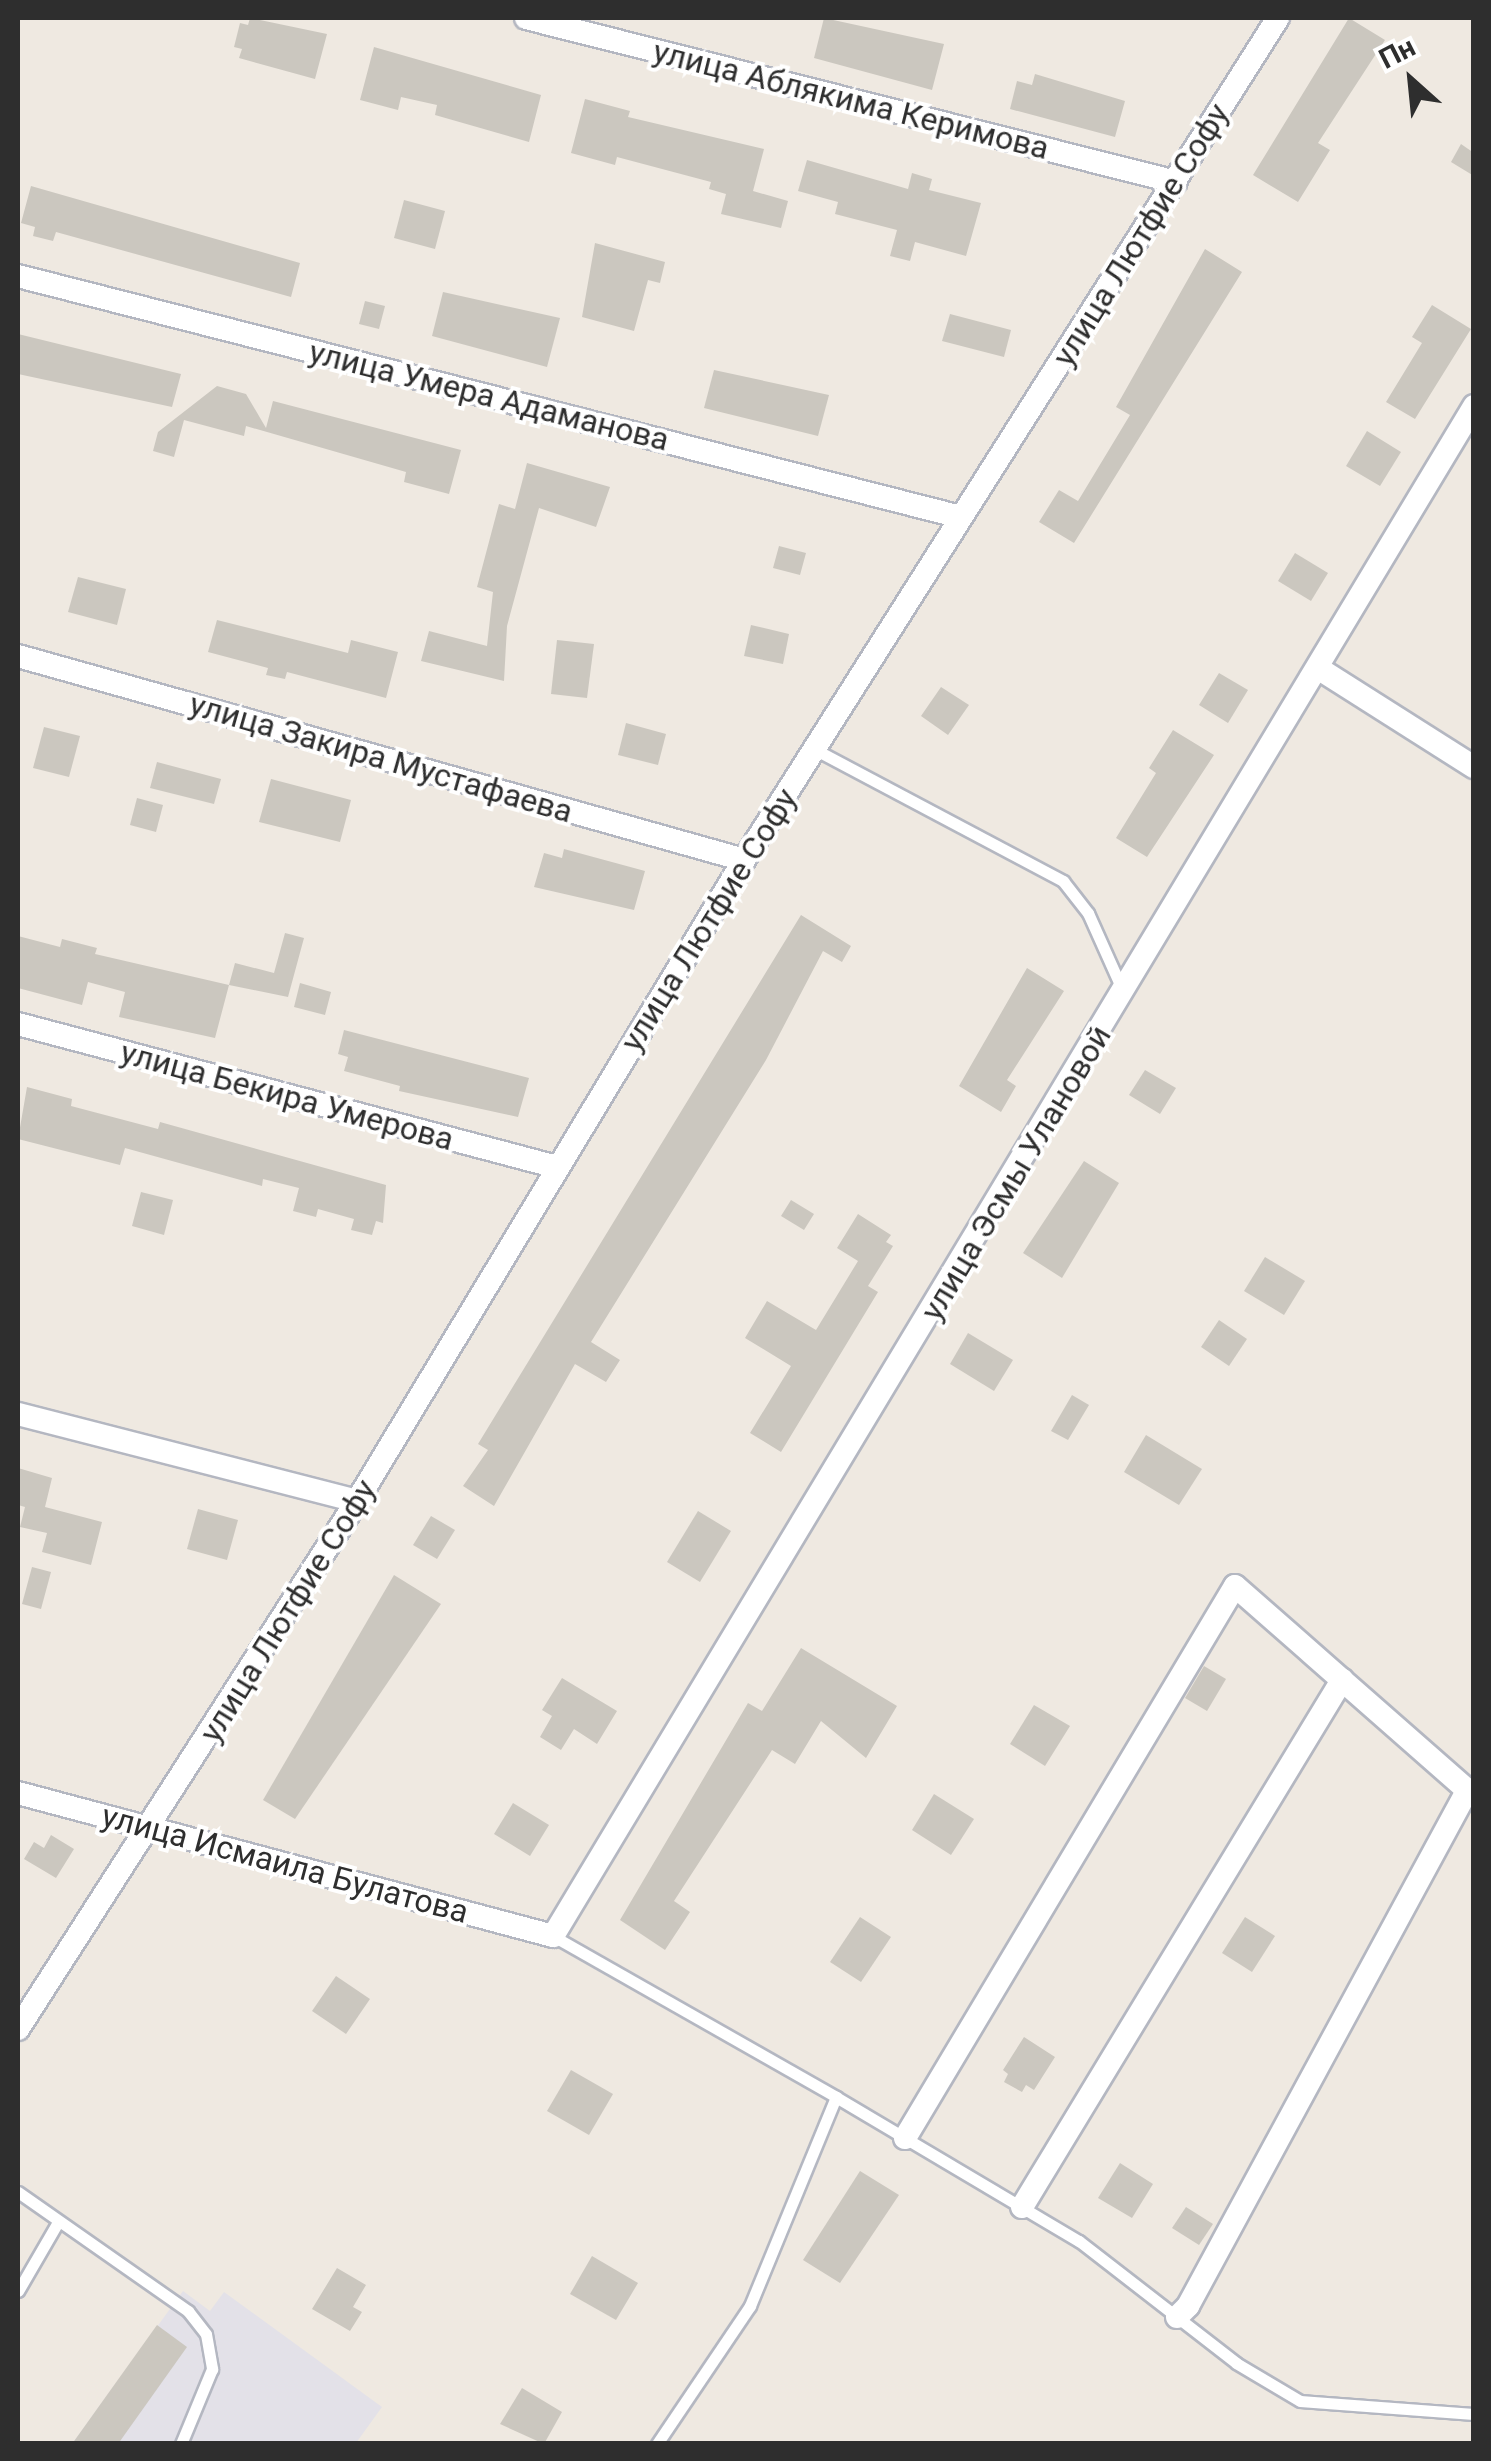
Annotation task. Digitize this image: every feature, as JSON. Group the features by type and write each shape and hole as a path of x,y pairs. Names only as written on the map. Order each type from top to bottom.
{"street":[{"name":"улица Аблякима Керимова","path":"526,18 1176,182"},
{"name":"улица Лютфие Софу","path":"18,2028 152,1829 357,1501 744,860 1278,18"},
{"name":"улица Умера Адаманова","path":"18,276 962,517"},
{"name":"улица Эсмы Улановой","path":"553,1936 1320,670 1474,406"},
{"name":"улица Закира Мустафаева","path":"18,656 744,860"},
{"path":"1320,670 1470,756"},
{"name":"улица Бекира Умерова","path":"18,1024 557,1167"},
{"path":"18,1414 357,1501"},
{"path":"905,2138 1235,1586 1470,1794 1188,2306 1176,2317"},
{"path":"1022,2206 1342,1680"},
{"name":"улица Исмаила Булатова","path":"18,1793 553,1936"}],"lane":[{"path":"814,749 1063,881 1088,913 1124,994"},
{"path":"553,1936 1079,2240 1176,2317 1300,2401 1474,2414"},
{"path":"656,2444 750,2306 836,2098"},
{"path":"18,2192 188,2312 206,2334 212,2369 181,2444"},
{"path":"18,2291 58,2222"}],"shaded area":[{"path":"183,2291 210,2311 224,2292 382,2407 356,2443 72,2444"}],"building":[{"path":"250,18 327,34 315,79 239,58 242,49 234,47 240,23 248,25"},
{"path":"824,18 944,44 932,90 814,58"},
{"path":"1349,18 1385,40 1318,143 1330,150 1298,202 1253,175"},
{"path":"374,47 541,95 529,142 435,115 437,105 401,97 398,110 360,100"},
{"path":"1035,74 1125,101 1115,137 1010,109 1017,81 1032,85"},
{"path":"585,99 630,111 628,117 764,149 753,191 788,201 781,228 721,214 726,194 709,189 711,182 617,157 615,165 571,153"},
{"path":"1461,144 1474,153 1474,176 1451,162"},
{"path":"807,160 908,189 912,173 932,179 929,190 981,203 966,256 915,242 910,261 890,256 897,230 835,214 838,202 798,191"},
{"path":"31,186 300,263 291,297 56,232 53,241 33,236 35,227 21,223"},
{"path":"404,200 445,211 435,249 394,238"},
{"path":"595,243 665,262 660,283 648,280 634,331 582,317"},
{"path":"1205,249 1242,272 1074,543 1039,522 1059,490 1078,501 1130,415 1116,407"},
{"path":"443,292 560,318 547,367 432,336"},
{"path":"365,301 385,306 379,329 359,324"},
{"path":"1432,305 1471,329 1415,419 1386,402 1422,343 1412,337"},
{"path":"950,314 1011,330 1004,357 942,341"},
{"path":"18,334 181,374 172,407 18,374"},
{"path":"714,370 829,395 818,436 704,408"},
{"path":"217,386 246,394 266,428 273,401 461,450 449,494 404,482 406,472 246,426 244,436 184,420 174,457 153,451 158,432"},
{"path":"1367,431 1401,452 1380,486 1346,466"},
{"path":"527,463 610,487 596,527 539,508 507,626 504,681 421,661 429,631 487,646 493,592 477,587 499,504 515,509"},
{"path":"779,546 806,553 800,575 773,568"},
{"path":"1295,553 1328,573 1311,601 1278,581"},
{"path":"78,577 126,589 117,625 68,612"},
{"path":"217,620 348,653 351,640 398,652 386,698 287,672 285,679 266,675 268,668 208,652"},
{"path":"751,625 789,634 783,664 744,656"},
{"path":"557,640 594,644 587,698 551,694"},
{"path":"1219,673 1248,690 1228,723 1199,705"},
{"path":"941,687 969,705 948,735 921,716"},
{"path":"626,723 666,734 658,765 618,755"},
{"path":"44,727 80,736 69,777 33,768"},
{"path":"1173,730 1214,755 1147,857 1116,838 1156,773 1149,768"},
{"path":"157,762 221,779 214,804 150,788"},
{"path":"271,779 351,800 340,842 259,822"},
{"path":"137,798 163,805 156,832 130,825"},
{"path":"564,849 645,871 634,910 534,887 544,853 562,858"},
{"path":"801,915 851,946 842,962 823,951 766,1060 591,1342 620,1360 606,1382 575,1364 494,1506 463,1486 488,1450 478,1444"},
{"path":"285,933 304,938 288,997 229,985 235,963 274,973"},
{"path":"18,936 60,947 62,939 97,948 95,954 229,985 215,1038 119,1017 125,992 88,982 82,1005 18,988"},
{"path":"1027,968 1064,991 1007,1080 1016,1086 1001,1112 959,1086"},
{"path":"300,983 331,992 325,1015 294,1007"},
{"path":"344,1030 529,1078 518,1117 399,1091 400,1086 344,1071 348,1057 338,1054"},
{"path":"1145,1070 1176,1088 1160,1114 1129,1095"},
{"path":"27,1087 72,1099 71,1106 158,1129 160,1122 386,1185 383,1223 376,1221 372,1235 351,1230 354,1219 318,1209 316,1217 293,1211 299,1188 263,1179 262,1186 125,1148 120,1165 18,1139"},
{"path":"1084,1161 1119,1183 1062,1278 1023,1253"},
{"path":"141,1192 173,1200 164,1235 132,1226"},
{"path":"791,1200 814,1214 804,1230 781,1216"},
{"path":"858,1214 891,1235 886,1242 893,1246 868,1286 878,1292 781,1452 750,1433 791,1366 745,1338 767,1301 816,1330 858,1261 837,1248"},
{"path":"1265,1257 1305,1281 1284,1315 1244,1291"},
{"path":"1219,1320 1247,1339 1229,1366 1201,1347"},
{"path":"968,1333 1013,1360 994,1391 950,1364"},
{"path":"1072,1395 1089,1405 1068,1440 1051,1431"},
{"path":"1146,1435 1202,1469 1179,1505 1124,1472"},
{"path":"18,1468 52,1478 45,1507 102,1522 91,1565 42,1552 47,1533 20,1527 25,1507 18,1505"},
{"path":"198,1509 238,1520 227,1560 187,1549"},
{"path":"698,1511 731,1531 700,1582 667,1562"},
{"path":"431,1516 455,1530 437,1559 413,1545"},
{"path":"32,1567 51,1572 41,1609 22,1604"},
{"path":"394,1575 441,1604 295,1819 263,1800"},
{"path":"801,1648 897,1706 866,1758 821,1721 795,1764 772,1750 674,1901 690,1912 665,1950 620,1920 748,1703 762,1711"},
{"path":"1204,1666 1226,1679 1207,1711 1185,1698"},
{"path":"562,1678 617,1711 597,1744 574,1729 561,1750 540,1737 552,1716 542,1710"},
{"path":"1034,1705 1070,1726 1045,1766 1010,1744"},
{"path":"934,1794 974,1819 951,1855 912,1830"},
{"path":"513,1803 549,1825 530,1856 494,1834"},
{"path":"51,1835 74,1849 56,1878 24,1859 34,1842 44,1848"},
{"path":"860,1917 891,1937 861,1982 830,1962"},
{"path":"1245,1917 1275,1936 1252,1972 1222,1953"},
{"path":"336,1976 370,1999 346,2034 312,2011"},
{"path":"1024,2037 1055,2057 1034,2090 1026,2085 1022,2092 1004,2082 1008,2074 1003,2070"},
{"path":"571,2070 613,2094 589,2135 547,2111"},
{"path":"1120,2163 1153,2184 1132,2218 1098,2198"},
{"path":"860,2171 899,2195 840,2283 803,2260"},
{"path":"1186,2207 1213,2224 1199,2245 1172,2228"},
{"path":"592,2256 638,2283 616,2320 570,2294"},
{"path":"337,2268 366,2285 353,2307 362,2312 350,2331 312,2309"},
{"path":"157,2325 187,2347 118,2444 72,2444"},
{"path":"522,2388 562,2412 544,2444 500,2424"}]}
